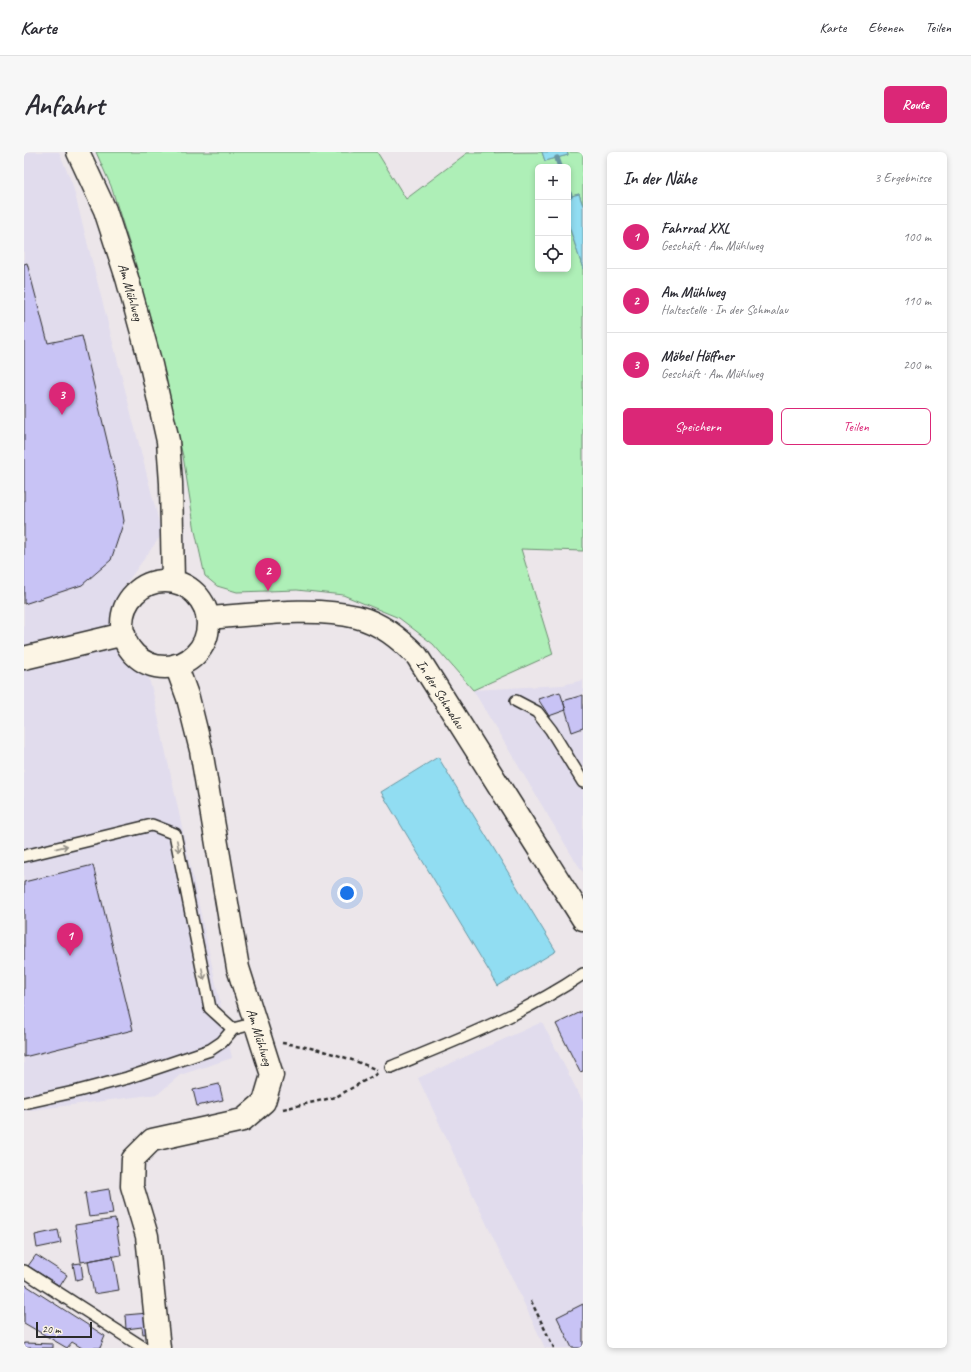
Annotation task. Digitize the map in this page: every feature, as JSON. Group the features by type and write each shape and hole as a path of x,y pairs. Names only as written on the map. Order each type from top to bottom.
{"street":[{"name":"Am Mühlweg","path":"78,152 105,210 127,278 153,373 168,441 171,483 173,582"},
{"path":"159,582 173,582 185,586 196,594 204,605 208,618 208,630 204,642 197,653 188,661 163,667 149,664 138,657 129,646 124,634 122,620 126,606 134,595 145,586 159,582"},
{"name":"In der Schmalau","path":"208,618 321,612 357,617 398,637 417,656 583,919"},
{"path":"24,658 124,634"},
{"name":"Am Mühlweg","path":"159,1348 147,1236 132,1186 133,1160 152,1140 243,1120 264,1102 272,1076 238,968 201,750 188,698 176,665"}],"lane":[{"path":"516,701 537,712 552,730 583,782"},
{"path":"24,856 152,825 175,834 210,1008 233,1029 259,1033"},
{"path":"391,1067 464,1037 521,1011 564,987 583,974"},
{"path":"24,1103 78,1092 128,1078 210,1050 222,1042 233,1029"},
{"path":"24,1271 144,1348"}],"path":[{"path":"257,1108 268,1112 336,1097 381,1071 361,1062 297,1045 276,1042 259,1033"},
{"path":"531,1301 554,1348"}],"shaded area":[{"path":"24,152 59,152 72,183 162,534 123,588 153,693 232,1058 180,1075 158,1094 24,1111"},
{"path":"583,680 583,872 473,690 563,685"},
{"path":"542,1022 583,1102 583,1348 545,1348 418,1078"}],"green space":[{"path":"96,152 377,152 406,199 467,153 542,152 545,161 568,155 567,152 583,152 583,206 579,194 571,196 571,164 535,164 535,272 571,272 571,232 583,269 583,551 521,549 553,654 473,690 433,644 399,618 343,595 297,590 237,592 217,586 205,576 195,531 183,456 136,265 111,186"}],"water":[{"path":"542,152 567,152 568,155 545,161"},
{"path":"579,194 583,206 583,269 571,232 571,196"},
{"path":"438,757 556,951 498,986 381,792"}],"building":[{"path":"27,263 48,343 82,336 118,486 124,521 111,560 82,585 24,604 24,264"},
{"path":"560,692 566,710 549,716 538,699"},
{"path":"583,695 583,728 572,732 563,701"},
{"path":"93,865 133,1030 24,1057 24,882"},
{"path":"583,1011 583,1071 580,1072 556,1024"},
{"path":"219,1084 223,1100 197,1106 193,1090"},
{"path":"109,1189 113,1214 89,1217 85,1193"},
{"path":"115,1219 121,1255 81,1262 75,1225"},
{"path":"58,1230 61,1243 37,1248 35,1235"},
{"path":"36,1255 67,1275 60,1286 28,1266"},
{"path":"113,1256 119,1290 94,1294 88,1261"},
{"path":"81,1263 83,1278 76,1280 73,1264"},
{"path":"24,1284 105,1336 100,1348 82,1348 72,1342 67,1348 24,1323"},
{"path":"583,1304 583,1348 572,1348 557,1317"},
{"path":"148,1313 150,1333 143,1334 142,1327 126,1329 125,1315"},
{"path":"24,1343 53,1344 53,1348 24,1348"}],"waterway":[{"path":"557,158 559,164"}],"place":[{"name":"Möbel Höffner","path":"62,415"},
{"name":"Am Mühlweg","path":"268,591"},
{"name":"Fahrrad XXL","path":"70,956"}]}
